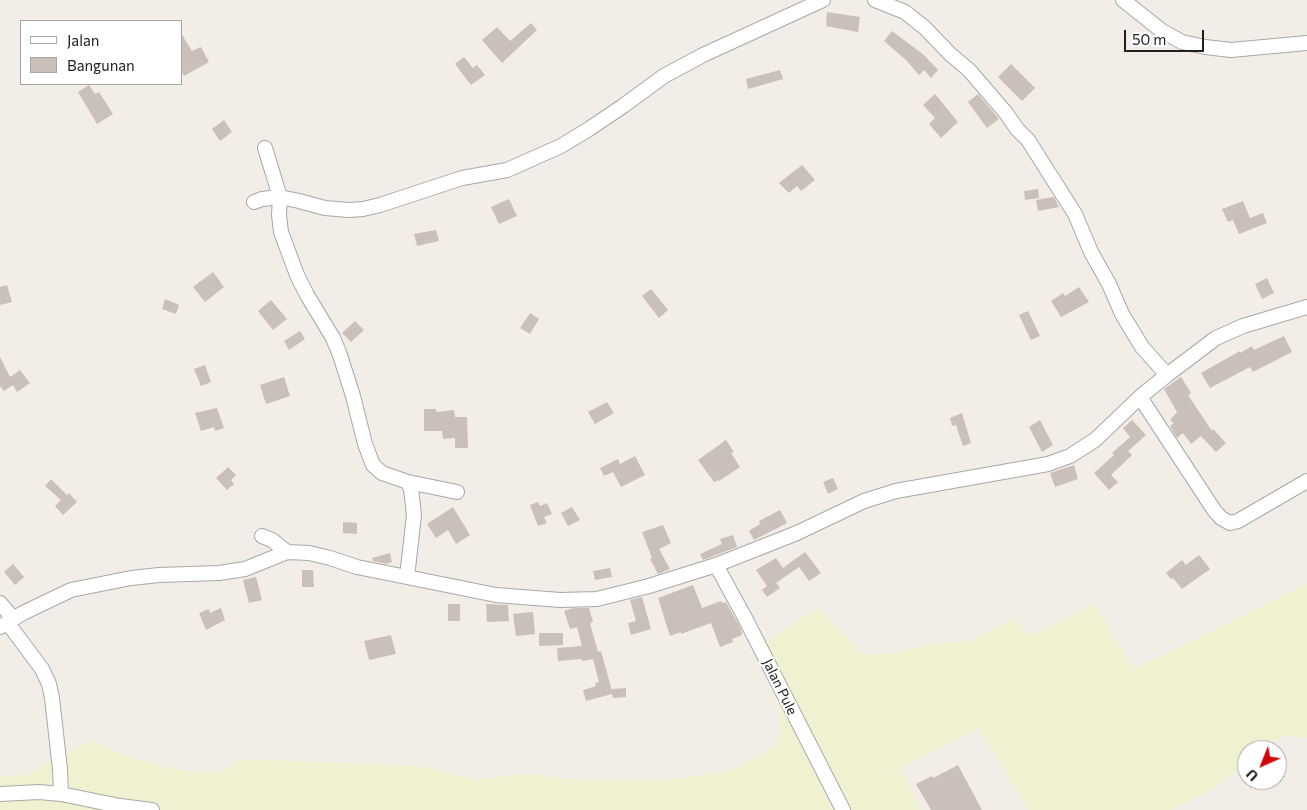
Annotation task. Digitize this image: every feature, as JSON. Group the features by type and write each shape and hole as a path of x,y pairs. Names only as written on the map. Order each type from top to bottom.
{"street":[{"path":"254,202 262,199 280,198 326,208 364,209 380,206 462,178 508,170 561,146 624,106 664,76 703,55 823,0"},
{"path":"875,0 905,12 925,28 950,54 969,70 1028,140 1076,214 1091,252 1109,284 1122,314 1142,347 1166,375"},
{"path":"1123,0 1162,31 1182,42 1190,44 1232,50 1307,43"},
{"path":"265,148 280,198 281,232 297,275 340,356 354,396 365,444 373,465 382,473 408,482 457,492"},
{"path":"6,622 71,590 131,578 219,573 245,569 287,552 316,555 357,568 496,595 560,600 597,599 649,586 716,565 797,533 864,502 896,491 1048,464 1070,456 1095,440 1166,375 1216,338 1244,326 1307,307"},
{"path":"1140,397 1214,510 1230,524 1307,481"},
{"path":"407,577 414,515 413,501 408,482"},
{"path":"262,536 272,540 287,552"},
{"name":"Jalan Pule","path":"716,565 744,616 838,809"},
{"path":"0,603 6,622 42,669 49,684 60,769 61,794"},
{"path":"0,794 39,792 61,794 152,810"}],"green space":[{"path":"1307,583 1307,739 1292,735 1273,740 1237,740 1237,769 1213,789 1172,810 1029,810 978,728 901,768 921,810 0,810 0,777 26,775 92,740 122,754 169,768 221,773 241,759 420,766 478,780 520,774 564,779 666,780 731,770 771,749 781,734 778,701 756,647 818,608 863,655 888,654 931,644 970,641 1013,618 1031,635 1094,604 1134,669"}],"building":[{"path":"827,12 860,17 858,32 826,26"},
{"path":"531,23 537,30 502,63 482,40 497,27 510,41"},
{"path":"892,31 924,55 938,70 931,78 924,70 919,75 906,60 884,41"},
{"path":"182,35 192,51 201,47 209,62 184,76 182,72"},
{"path":"464,57 473,68 477,65 485,75 471,85 455,64"},
{"path":"1011,64 1035,88 1022,101 998,77"},
{"path":"780,70 783,79 748,89 746,79"},
{"path":"89,85 95,94 99,92 113,114 97,124 78,92"},
{"path":"935,94 958,122 941,138 929,124 935,118 923,105"},
{"path":"978,94 999,119 987,128 968,102"},
{"path":"224,120 232,132 220,141 212,129"},
{"path":"802,165 815,180 801,191 797,186 789,193 779,183"},
{"path":"1038,189 1039,198 1025,200 1024,191"},
{"path":"1054,197 1059,207 1038,211 1036,200"},
{"path":"509,199 517,216 499,224 491,207"},
{"path":"1243,201 1250,218 1263,213 1267,223 1239,234 1233,220 1228,222 1222,209"},
{"path":"436,230 439,241 417,246 414,234"},
{"path":"213,272 224,287 205,302 193,287"},
{"path":"1267,278 1274,293 1262,299 1255,284"},
{"path":"7,285 12,302 0,305 0,287"},
{"path":"1079,287 1089,302 1061,317 1051,301 1063,293 1065,296"},
{"path":"651,289 668,310 659,318 642,296"},
{"path":"165,299 179,305 176,314 162,309"},
{"path":"271,300 287,319 273,330 258,311"},
{"path":"1028,311 1040,336 1031,340 1019,315"},
{"path":"530,313 539,319 530,334 520,328"},
{"path":"355,321 364,330 351,342 342,333"},
{"path":"300,331 305,339 289,350 284,341"},
{"path":"1284,336 1292,352 1253,372 1250,367 1210,388 1201,373 1240,351 1240,353 1252,346 1254,350"},
{"path":"0,357 10,377 20,370 30,383 17,392 13,385 4,391 0,386"},
{"path":"205,365 211,382 201,386 194,369"},
{"path":"284,377 290,396 266,404 260,385"},
{"path":"1181,377 1191,393 1188,395 1212,431 1213,429 1226,443 1216,452 1201,436 1191,444 1183,433 1177,438 1170,426 1174,423 1170,420 1177,412 1164,389"},
{"path":"607,402 614,413 595,424 588,412"},
{"path":"217,408 224,428 215,431 214,427 201,431 195,413"},
{"path":"424,409 436,409 436,412 454,410 455,417 467,417 468,448 455,448 455,438 443,439 442,431 424,431"},
{"path":"962,413 971,443 963,446 956,425 952,426 950,418"},
{"path":"1040,420 1053,445 1042,452 1029,427"},
{"path":"1132,420 1146,435 1128,451 1132,455 1111,475 1118,482 1109,490 1094,473 1130,437 1123,428"},
{"path":"726,440 734,452 731,453 740,467 719,481 714,482 698,460"},
{"path":"635,456 645,475 621,487 613,472 604,476 600,468 618,459 620,464"},
{"path":"1074,465 1078,479 1055,487 1050,473"},
{"path":"228,467 236,475 231,480 234,484 227,490 216,478"},
{"path":"833,478 838,489 828,494 823,482"},
{"path":"51,479 77,502 63,515 55,506 61,500 45,486"},
{"path":"538,502 540,506 547,503 552,514 544,517 547,523 538,526 530,505"},
{"path":"453,507 470,535 456,544 448,530 436,538 427,524"},
{"path":"572,507 580,520 568,526 561,513"},
{"path":"780,510 787,523 754,540 749,531 760,524 759,521"},
{"path":"343,522 357,523 357,534 343,533"},
{"path":"663,525 671,543 659,549 670,569 658,574 650,559 652,558 642,532"},
{"path":"733,535 737,547 703,560 700,554 722,544 720,539"},
{"path":"805,552 821,573 809,581 799,567 776,583 780,588 767,597 762,590 767,586 756,570 776,558 783,568"},
{"path":"390,553 392,562 386,564 373,561 372,558"},
{"path":"1199,555 1210,569 1182,589 1166,573 1182,560 1186,565"},
{"path":"13,564 24,577 15,585 4,572"},
{"path":"610,568 612,577 595,580 593,571"},
{"path":"302,570 313,570 314,587 302,587"},
{"path":"256,577 262,600 249,603 243,580"},
{"path":"693,585 702,608 721,601 722,603 726,602 741,629 742,635 732,639 733,642 720,647 711,623 670,636 658,598"},
{"path":"642,597 651,629 631,635 628,623 636,621 630,600"},
{"path":"448,604 460,604 460,621 448,621"},
{"path":"486,604 508,605 509,621 487,622"},
{"path":"221,608 225,620 206,630 199,613 209,609 210,613"},
{"path":"573,608 589,608 593,622 590,623 598,652 601,651 612,691 612,689 626,688 626,697 613,698 612,694 586,701 583,690 596,686 595,683 599,682 593,659 558,661 557,648 582,646 577,627 570,629 564,611"},
{"path":"533,612 535,634 516,636 513,614"},
{"path":"539,633 563,633 563,645 539,646"},
{"path":"391,635 396,654 369,660 364,641"},
{"path":"958,765 982,810 931,810 916,784 932,776 933,778"}]}
